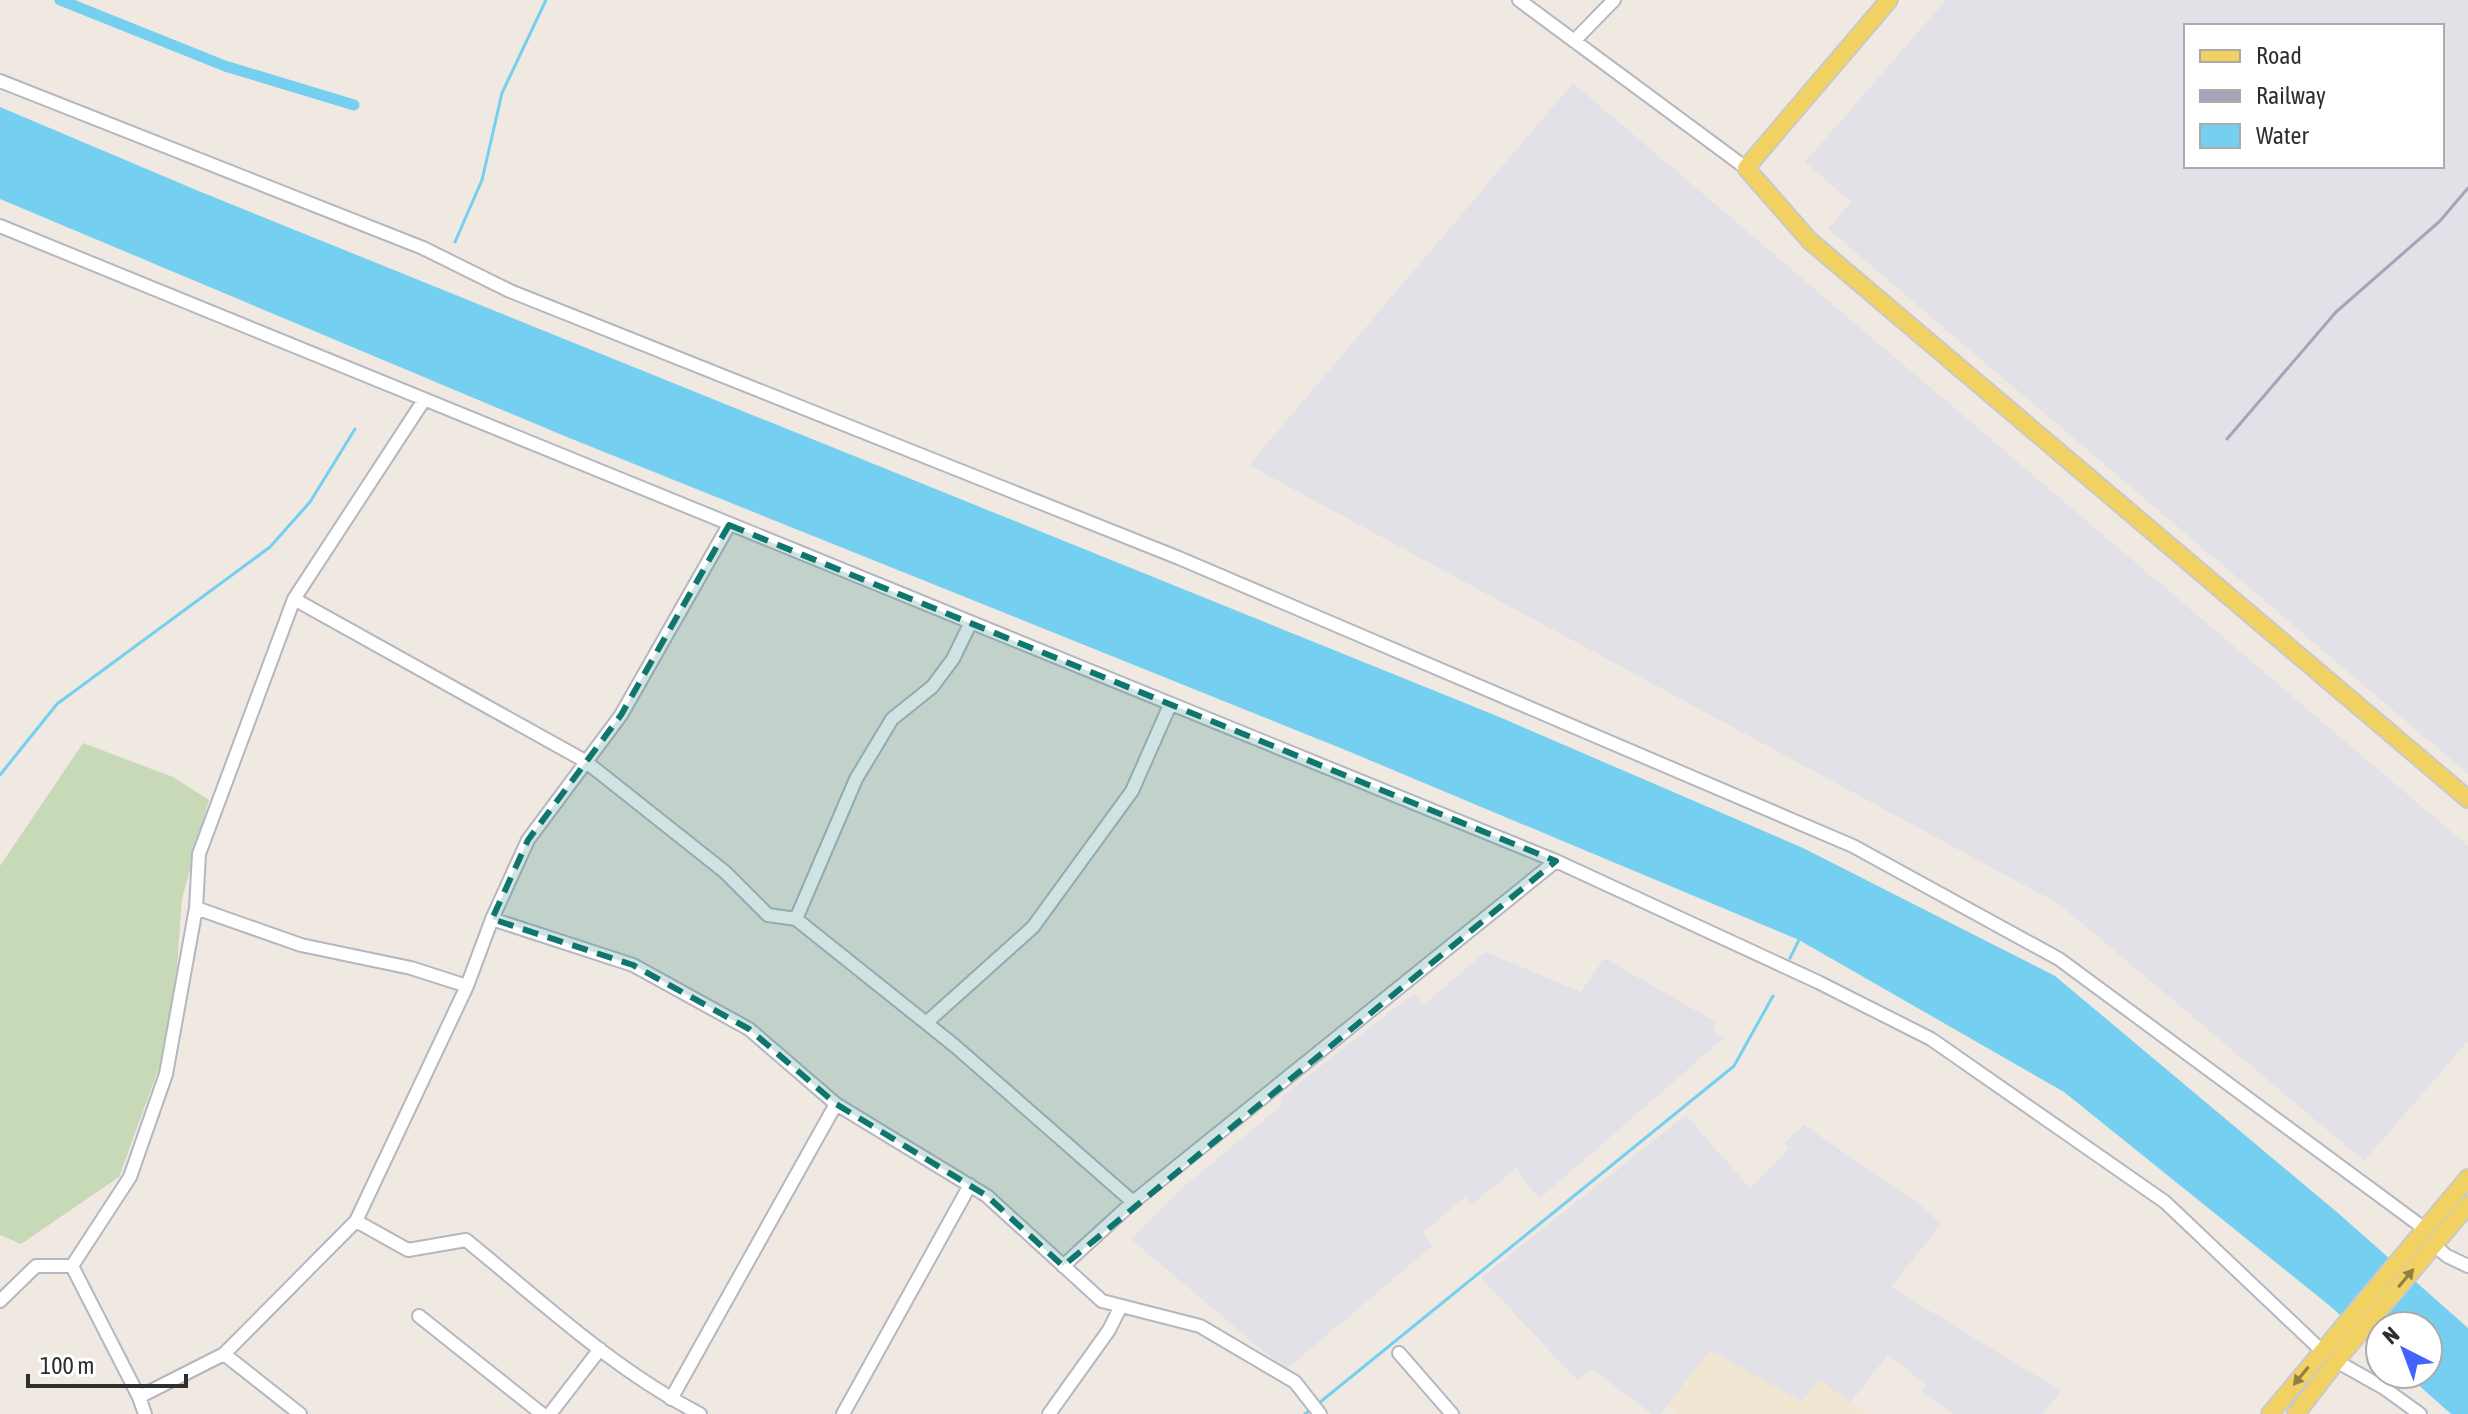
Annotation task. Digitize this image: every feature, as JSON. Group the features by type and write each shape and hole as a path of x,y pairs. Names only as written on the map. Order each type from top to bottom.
{"main road":[{"path":"1889,0 1746,168 1810,241 2468,799"},
{"path":"2296,1414 2334,1350 2420,1234 2468,1178"},
{"path":"2270,1414 2432,1247 2468,1205"}],"street":[{"path":"1519,0 1746,168"},
{"path":"1574,41 1614,0"},
{"path":"0,81 423,248 510,291 1179,558 1853,846 2059,959 2420,1234"},
{"path":"0,226 1556,861 1818,982 1931,1039 2165,1202 2334,1350 2420,1414"},
{"path":"72,1266 130,1177 166,1074 196,908 199,854 294,599 424,400"},
{"path":"139,1397 224,1354 356,1221 467,986 492,919 528,840 621,715 729,525"},
{"path":"294,599 585,761 725,872 768,915 796,919 926,1023 1133,1202"},
{"path":"796,919 856,779 892,719 932,687 953,659 970,624"},
{"path":"926,1023 1033,927 1132,791 1170,705"},
{"path":"1063,1266 1133,1202 1556,861"},
{"path":"196,908 301,945 411,968 467,986"},
{"path":"492,919 633,965 749,1029 836,1104 987,1196 1102,1301 1200,1326 1295,1382 1320,1414"},
{"path":"671,1399 836,1104"},
{"path":"843,1414 970,1185"},
{"path":"356,1221 408,1250 466,1240 600,1349 671,1399 700,1414"},
{"path":"2432,1247 2468,1266"},
{"path":"0,1301 36,1266 72,1266"},
{"path":"72,1266 145,1414"},
{"path":"1049,1414 1109,1330 1121,1306"},
{"path":"419,1316 542,1414"},
{"path":"550,1414 600,1349"},
{"path":"1399,1353 1452,1414"},
{"path":"224,1354 300,1414"}],"highlighted area":[{"path":"729,525 1556,861 1063,1266 987,1196 836,1104 749,1029 633,965 492,919 528,840 621,715"}],"shaded area":[{"path":"1946,0 2468,0 2468,774 1828,229 1851,202 1805,162"},
{"path":"1573,83 2468,846 2468,1041 2364,1161 2059,904 1249,465"},
{"path":"1485,952 1581,992 1604,958 1716,1022 1713,1031 1724,1038 1539,1199 1516,1168 1472,1205 1465,1197 1422,1233 1432,1246 1288,1368 1271,1358 1131,1239 1181,1189 1282,1105 1280,1098 1414,993 1424,1005"},
{"path":"1686,1115 1750,1188 1789,1148 1784,1143 1804,1125 1918,1203 1941,1224 1891,1287 2061,1391 2043,1414 1953,1414 1921,1392 1926,1385 1888,1354 1851,1402 1819,1380 1802,1402 1710,1351 1661,1414 1652,1414 1592,1369 1578,1381 1481,1278"},
{"path":"1710,1350 1802,1402 1819,1380 1869,1414 1673,1414 1675,1410 1668,1405"}],"green space":[{"path":"83,743 173,777 209,800 182,899 176,980 163,1057 119,1177 21,1244 0,1235 0,866"}],"water":[{"path":"0,107 201,192 1497,716 1803,848 2055,976 2338,1213 2468,1328 2468,1414 2451,1414 2424,1390 2444,1390 2444,1310 2364,1310 2364,1337 2064,1092 1799,940 1343,749 562,435 0,199"}],"waterway":[{"path":"60,0 225,66 354,105"},
{"path":"455,242 482,180 502,93 546,0"},
{"path":"0,775 57,704 270,547 310,502 355,429"},
{"path":"1790,958 1800,938"},
{"path":"1319,1403 1734,1066 1773,996"},
{"path":"1305,1414 1309,1411"}],"railway":[{"path":"2227,439 2336,312 2440,221 2468,188"}]}
